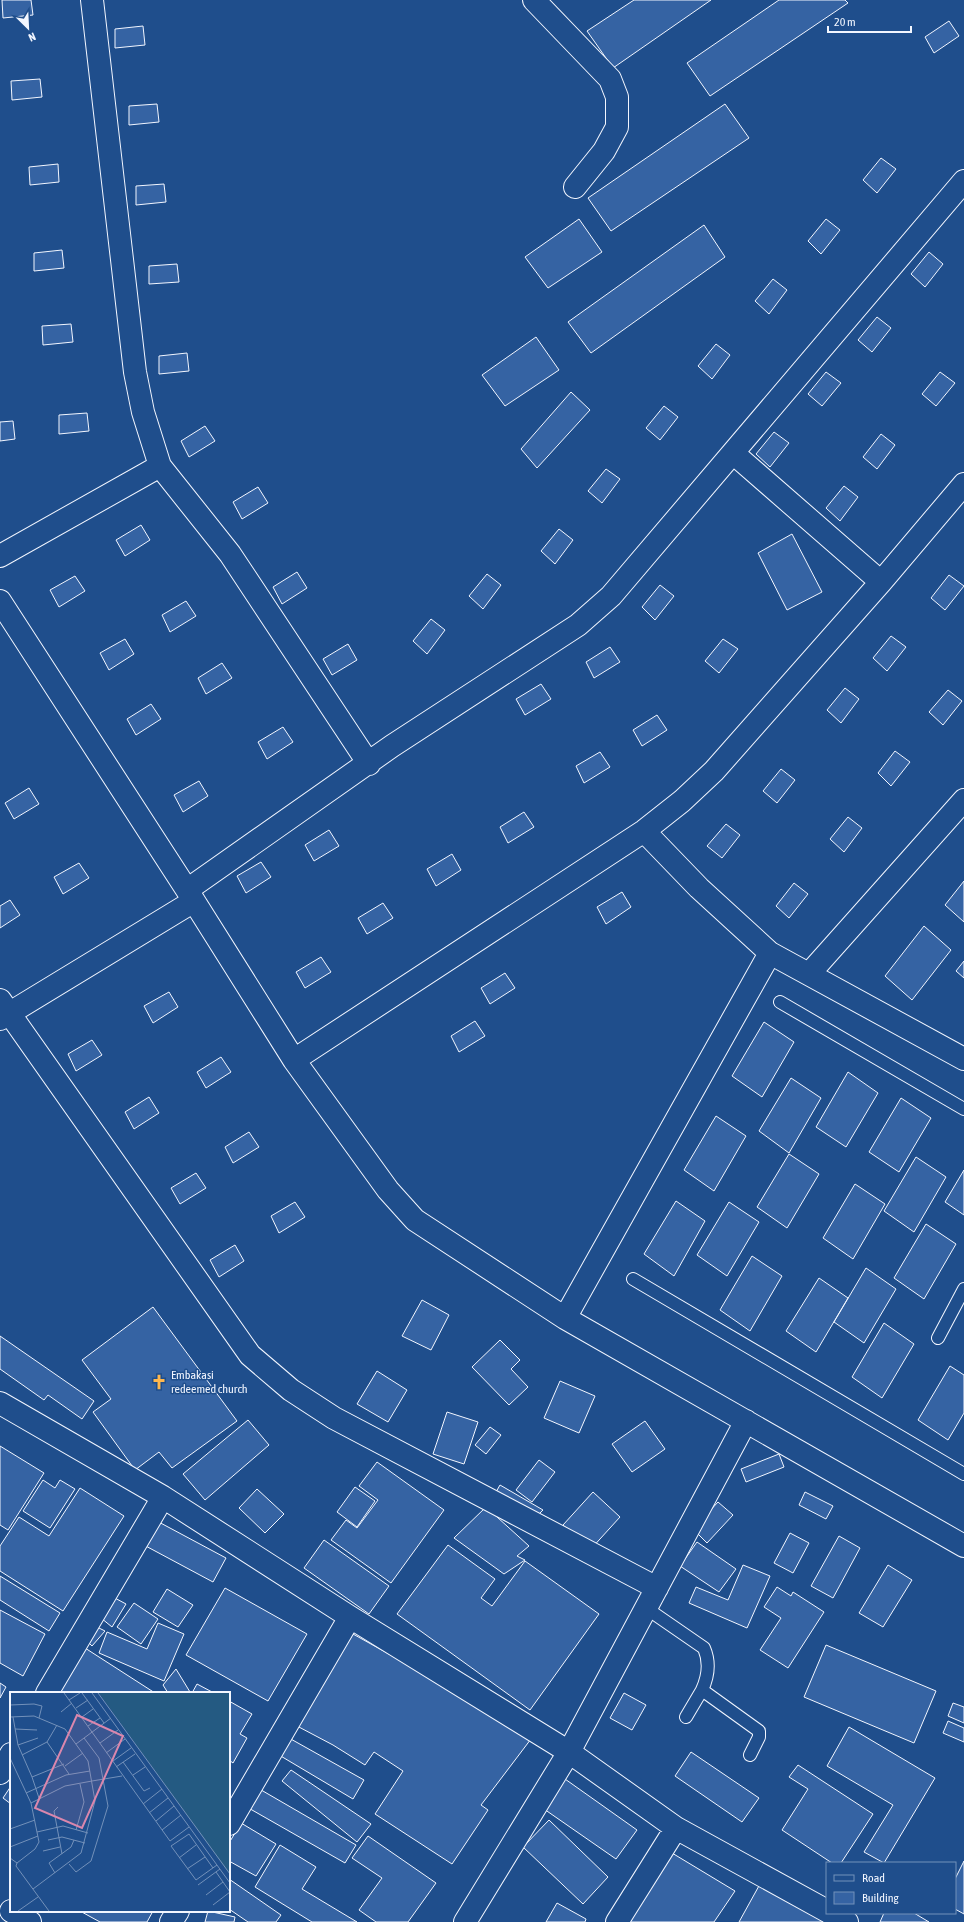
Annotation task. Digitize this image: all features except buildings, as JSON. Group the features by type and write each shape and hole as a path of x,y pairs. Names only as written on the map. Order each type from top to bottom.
{"street":[{"path":"92,0 135,372 144,412 160,466 230,554 369,764"},
{"path":"534,0 610,79 617,97 617,127 604,151 575,187"},
{"path":"656,1588 334,1418 292,1390 250,1356 3,1010 191,895 392,746 578,625 611,596 963,185"},
{"path":"732,453 881,582"},
{"path":"0,556 160,466"},
{"path":"294,1060 644,831 682,801 714,771 962,490"},
{"path":"0,601 191,895 294,1060 388,1190 415,1220 565,1318 964,1546"},
{"path":"809,974 964,800"},
{"path":"644,831 700,888 770,953 962,1053"},
{"path":"565,1318 770,953"},
{"path":"0,1403 163,1497 350,1617 569,1752 676,1828 826,1910"},
{"path":"465,1922 569,1752 746,1421"},
{"path":"48,1692 163,1497"},
{"path":"230,1822 350,1617"},
{"path":"0,1773 10,1756"},
{"path":"617,1922 676,1828"},
{"path":"0,1904 10,1910"},
{"path":"13,1912 30,1922"},
{"path":"172,1922 177,1912"},
{"path":"832,1914 846,1922"}],"lane":[{"path":"780,1002 964,1109"},
{"path":"633,1279 964,1474"},
{"path":"938,1338 964,1289"},
{"path":"646,1608 704,1648 708,1658 706,1682 686,1718"},
{"path":"702,1690 759,1731 759,1737 750,1755"}],"place":[{"name":"Embakasi redeemed church","path":"159,1382"}]}
